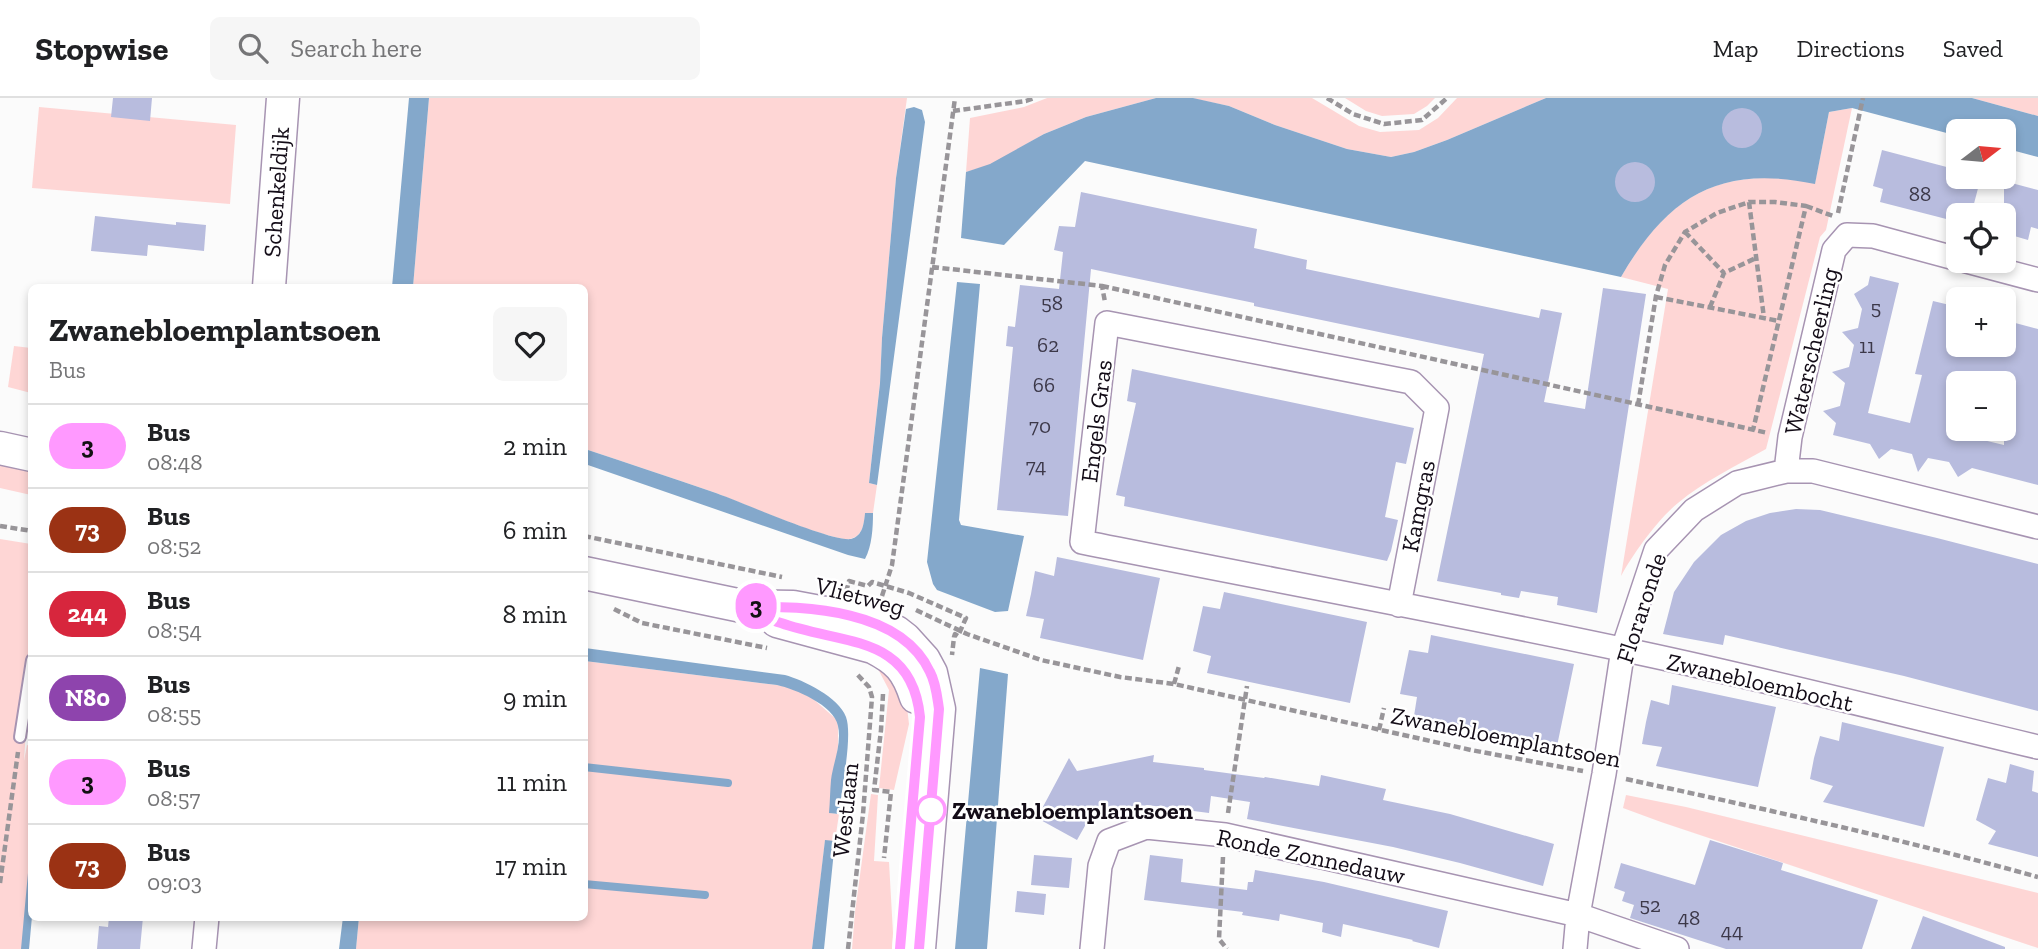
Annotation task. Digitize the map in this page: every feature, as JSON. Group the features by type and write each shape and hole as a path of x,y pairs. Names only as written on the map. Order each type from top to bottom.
{"main road":[{"name":"Schenkeldijk","path":"269,284 283,98"},
{"path":"0,448 28,454"},
{"name":"Vlietweg","path":"588,574 742,606 781,623 875,616"},
{"path":"875,616 897,662 908,674 920,717 900,949"},
{"path":"875,616 905,639 924,660 931,673 939,709 919,949"}],"street":[{"name":"Waterscheerling","path":"1786,471 1790,437 1834,250 1847,235 1873,236 1946,256"},
{"path":"2011,273 2038,280"},
{"name":"Engels Gras","path":"1399,605 1082,542 1107,323 1411,382 1437,408"},
{"name":"Kamgras","path":"1399,605 1437,408"},
{"name":"Floraronde","path":"1574,949 1623,649 1656,550 1694,510 1737,483 1786,471 1813,471 2038,527"},
{"name":"Zwanebloembocht","path":"1399,605 1623,649 2038,747"},
{"name":"Ronde Zonnedauw","path":"1092,949 1100,866 1109,841 1146,827 1225,835 1578,915"},
{"path":"1578,915 1677,949"},
{"path":"204,949 207,921"}],"lane":[{"path":"20,737 28,686"}],"path":[{"path":"875,616 892,565 955,98"},
{"path":"953,111 1026,102 1034,98"},
{"path":"1327,98 1353,114 1384,124 1422,120 1447,98"},
{"path":"1638,405 1656,296 1665,265 1685,233 1717,213 1749,202 1806,206 1837,218 1863,98"},
{"path":"1749,202 1764,318"},
{"path":"1753,430 1806,206"},
{"path":"1685,233 1724,274"},
{"path":"1710,307 1724,274 1756,258"},
{"path":"932,267 1102,286 1790,437"},
{"path":"1102,286 1107,323"},
{"path":"1656,296 1779,321"},
{"path":"0,526 28,530"},
{"name":"Vlietweg","path":"588,537 791,579"},
{"name":"Vlietweg","path":"838,589 854,592"},
{"path":"610,607 642,623 704,636"},
{"name":"Vlietweg","path":"914,610 967,634"},
{"name":"Zwanebloemplantsoen","path":"967,634 1041,660 1120,677 1174,684 1471,750 1604,774 1849,828 2038,877"},
{"path":"1174,684 1179,666"},
{"name":"Westlaan","path":"848,949 871,726 872,697 869,687 861,677"},
{"path":"1379,730 1384,708"},
{"path":"0,883 20,737"}],"shaded area":[{"path":"429,98 907,98 896,178 869,483 877,485 873,513 865,513 860,532 850,539 824,534 713,492 588,450 588,284 413,284"},
{"path":"1047,98 1156,98 1086,117 1044,134 990,165 966,172 970,118 1024,107"},
{"path":"1191,98 1312,98 1359,126 1380,132 1419,130 1438,118 1457,98 1546,98 1447,140 1391,157 1347,149 1275,125 1229,106"},
{"path":"1345,98 1435,98 1414,114 1382,116 1366,111"},
{"path":"1972,98 2038,98 2038,116"},
{"path":"39,107 236,125 230,204 32,188"},
{"path":"1852,108 1826,230 1820,237 1766,449 1709,481 1678,503 1646,537 1621,576 1668,289 1621,277 1658,225 1678,206 1700,192 1724,183 1751,179 1815,183 1829,112"},
{"path":"14,346 28,348 28,392 8,387"},
{"path":"0,463 28,469 28,494 0,488"},
{"path":"0,539 28,544 28,697 24,761 27,745 28,921 30,921 29,949 0,949"},
{"path":"857,653 877,660 906,699 909,724 894,790 879,788 889,690 878,669"},
{"path":"588,661 792,688 812,698 836,719 838,746 830,813 839,814 835,841 825,841 812,949 356,949 359,921 588,921"},
{"path":"871,794 878,795 874,861 889,862 892,949 852,949"},
{"path":"1626,795 1686,807 2038,893 2038,948 1623,808"}],"water":[{"path":"409,98 429,98 413,284 392,284"},
{"path":"1156,98 1193,98 1229,106 1275,125 1347,149 1391,157 1447,140 1546,98 1972,98 2038,116 2038,157 2016,151 2016,119 1946,119 1946,133 1852,108 1829,112 1815,184 1781,179 1751,179 1724,183 1700,193 1678,207 1658,225 1621,277 1085,161 1004,245 961,238 966,172 990,164 1044,134 1086,117"},
{"path":"914,107 922,110 925,122 877,485 869,483 880,383 896,178 906,109"},
{"path":"957,282 980,284 959,520 961,525 1024,536 1008,611 995,612 937,590 927,562"},
{"path":"588,450 840,538 851,539 858,535 865,513 873,513 872,537 865,559 588,465"},
{"path":"588,648 785,675 820,690 842,710 848,726 839,814 829,813 831,780 839,740 835,718 822,705 803,694 777,685 588,661"},
{"path":"980,668 1008,674 987,949 955,949"},
{"path":"825,840 835,841 824,949 812,949"},
{"path":"342,921 359,921 356,949 339,949"}],"building":[{"path":"113,98 152,98 150,121 111,117"},
{"path":"1742,108 1750,109 1756,114 1761,120 1761,136 1756,142 1750,147 1742,148 1734,147 1728,142 1723,136 1722,128 1723,120 1728,114 1734,109"},
{"path":"1882,150 1946,167 1946,189 1978,189 1974,203 1946,203 1946,219 1880,202 1883,189 1873,186"},
{"path":"1635,162 1643,163 1649,168 1654,174 1654,190 1649,196 1643,201 1635,202 1627,201 1621,196 1616,190 1615,182 1616,174 1621,168 1627,163"},
{"path":"2016,184 2038,190 2038,229 2031,227 2028,240 2016,236 2016,203 2004,203 2004,189 2016,189"},
{"path":"1081,192 1257,229 1254,248 1307,260 1306,269 1539,318 1541,309 1562,313 1544,402 1585,409 1603,288 1646,294 1597,613 1557,605 1558,597 1521,591 1519,598 1437,581 1484,354 1091,269 1068,516 997,510 1013,347 1006,346 1008,326 1015,327 1020,285 1059,289 1063,252 1054,250 1059,226 1075,227"},
{"path":"95,216 176,225 176,222 206,225 204,251 148,245 147,256 91,251"},
{"path":"1870,276 1899,283 1868,413 1910,423 1922,375 1915,374 1933,301 1946,304 1946,357 2016,357 2016,323 2038,329 2038,485 1972,468 1958,477 1949,462 1928,458 1918,472 1912,454 1891,449 1879,459 1870,444 1833,435 1836,423 1823,411 1840,406 1845,383 1832,372 1849,367 1854,345 1842,332 1858,328 1862,309 1854,294 1868,285"},
{"path":"1132,369 1414,428 1406,464 1396,462 1385,517 1398,520 1387,561 1124,506 1125,497 1116,495 1136,403 1127,401"},
{"path":"1796,509 1820,510 2038,564 2038,711 1904,676 1725,635 1723,645 1663,634 1674,592 1694,562 1721,535 1746,521 1770,513"},
{"path":"1057,557 1160,578 1143,660 1040,638 1044,619 1026,616 1035,571 1054,576"},
{"path":"1224,592 1367,622 1350,703 1207,673 1211,656 1193,651 1203,606 1220,609"},
{"path":"1431,635 1574,664 1557,746 1414,716 1417,697 1400,694 1409,650 1428,653"},
{"path":"1672,685 1776,707 1758,787 1656,766 1662,747 1642,744 1646,722 1651,700 1669,705"},
{"path":"1842,722 1944,747 1924,827 1823,802 1833,786 1810,779 1814,758 1820,736 1839,741"},
{"path":"1154,755 1153,762 1204,770 1319,786 1321,775 1386,789 1383,800 1450,814 1554,844 1543,886 1393,847 1247,819 1250,802 1211,796 1209,813 1147,805 1090,817 1077,840 1037,818 1069,758 1077,771"},
{"path":"2010,764 2034,771 2032,791 2038,793 2038,857 1988,844 1996,831 1976,820 1988,778 2006,783"},
{"path":"1710,840 1783,863 1781,870 1878,900 1862,949 1726,949 1630,918 1634,905 1622,901 1625,892 1614,888 1621,863 1695,885"},
{"path":"1034,855 1072,858 1069,888 1031,885"},
{"path":"1150,855 1183,859 1181,882 1247,890 1248,882 1253,882 1255,870 1324,882 1448,911 1439,948 1343,924 1341,937 1322,932 1323,923 1280,914 1279,921 1242,915 1243,912 1144,900"},
{"path":"1017,891 1046,894 1044,915 1015,912"},
{"path":"1923,916 2005,947 2005,949 1911,949"},
{"path":"109,921 143,921 140,949 97,949 99,926 108,927"}],"waterway":[{"path":"588,767 728,783"},
{"path":"588,884 705,895"},
{"path":"25,949 28,916"}],"bus line":[{"name":"3","path":"900,949 920,717 908,674 897,662 873,647 781,623 742,606 793,607 873,622 905,639 924,660 931,673 939,709 919,949"}],"place":[{"name":"Zwanebloemplantsoen","path":"931,810"}]}
